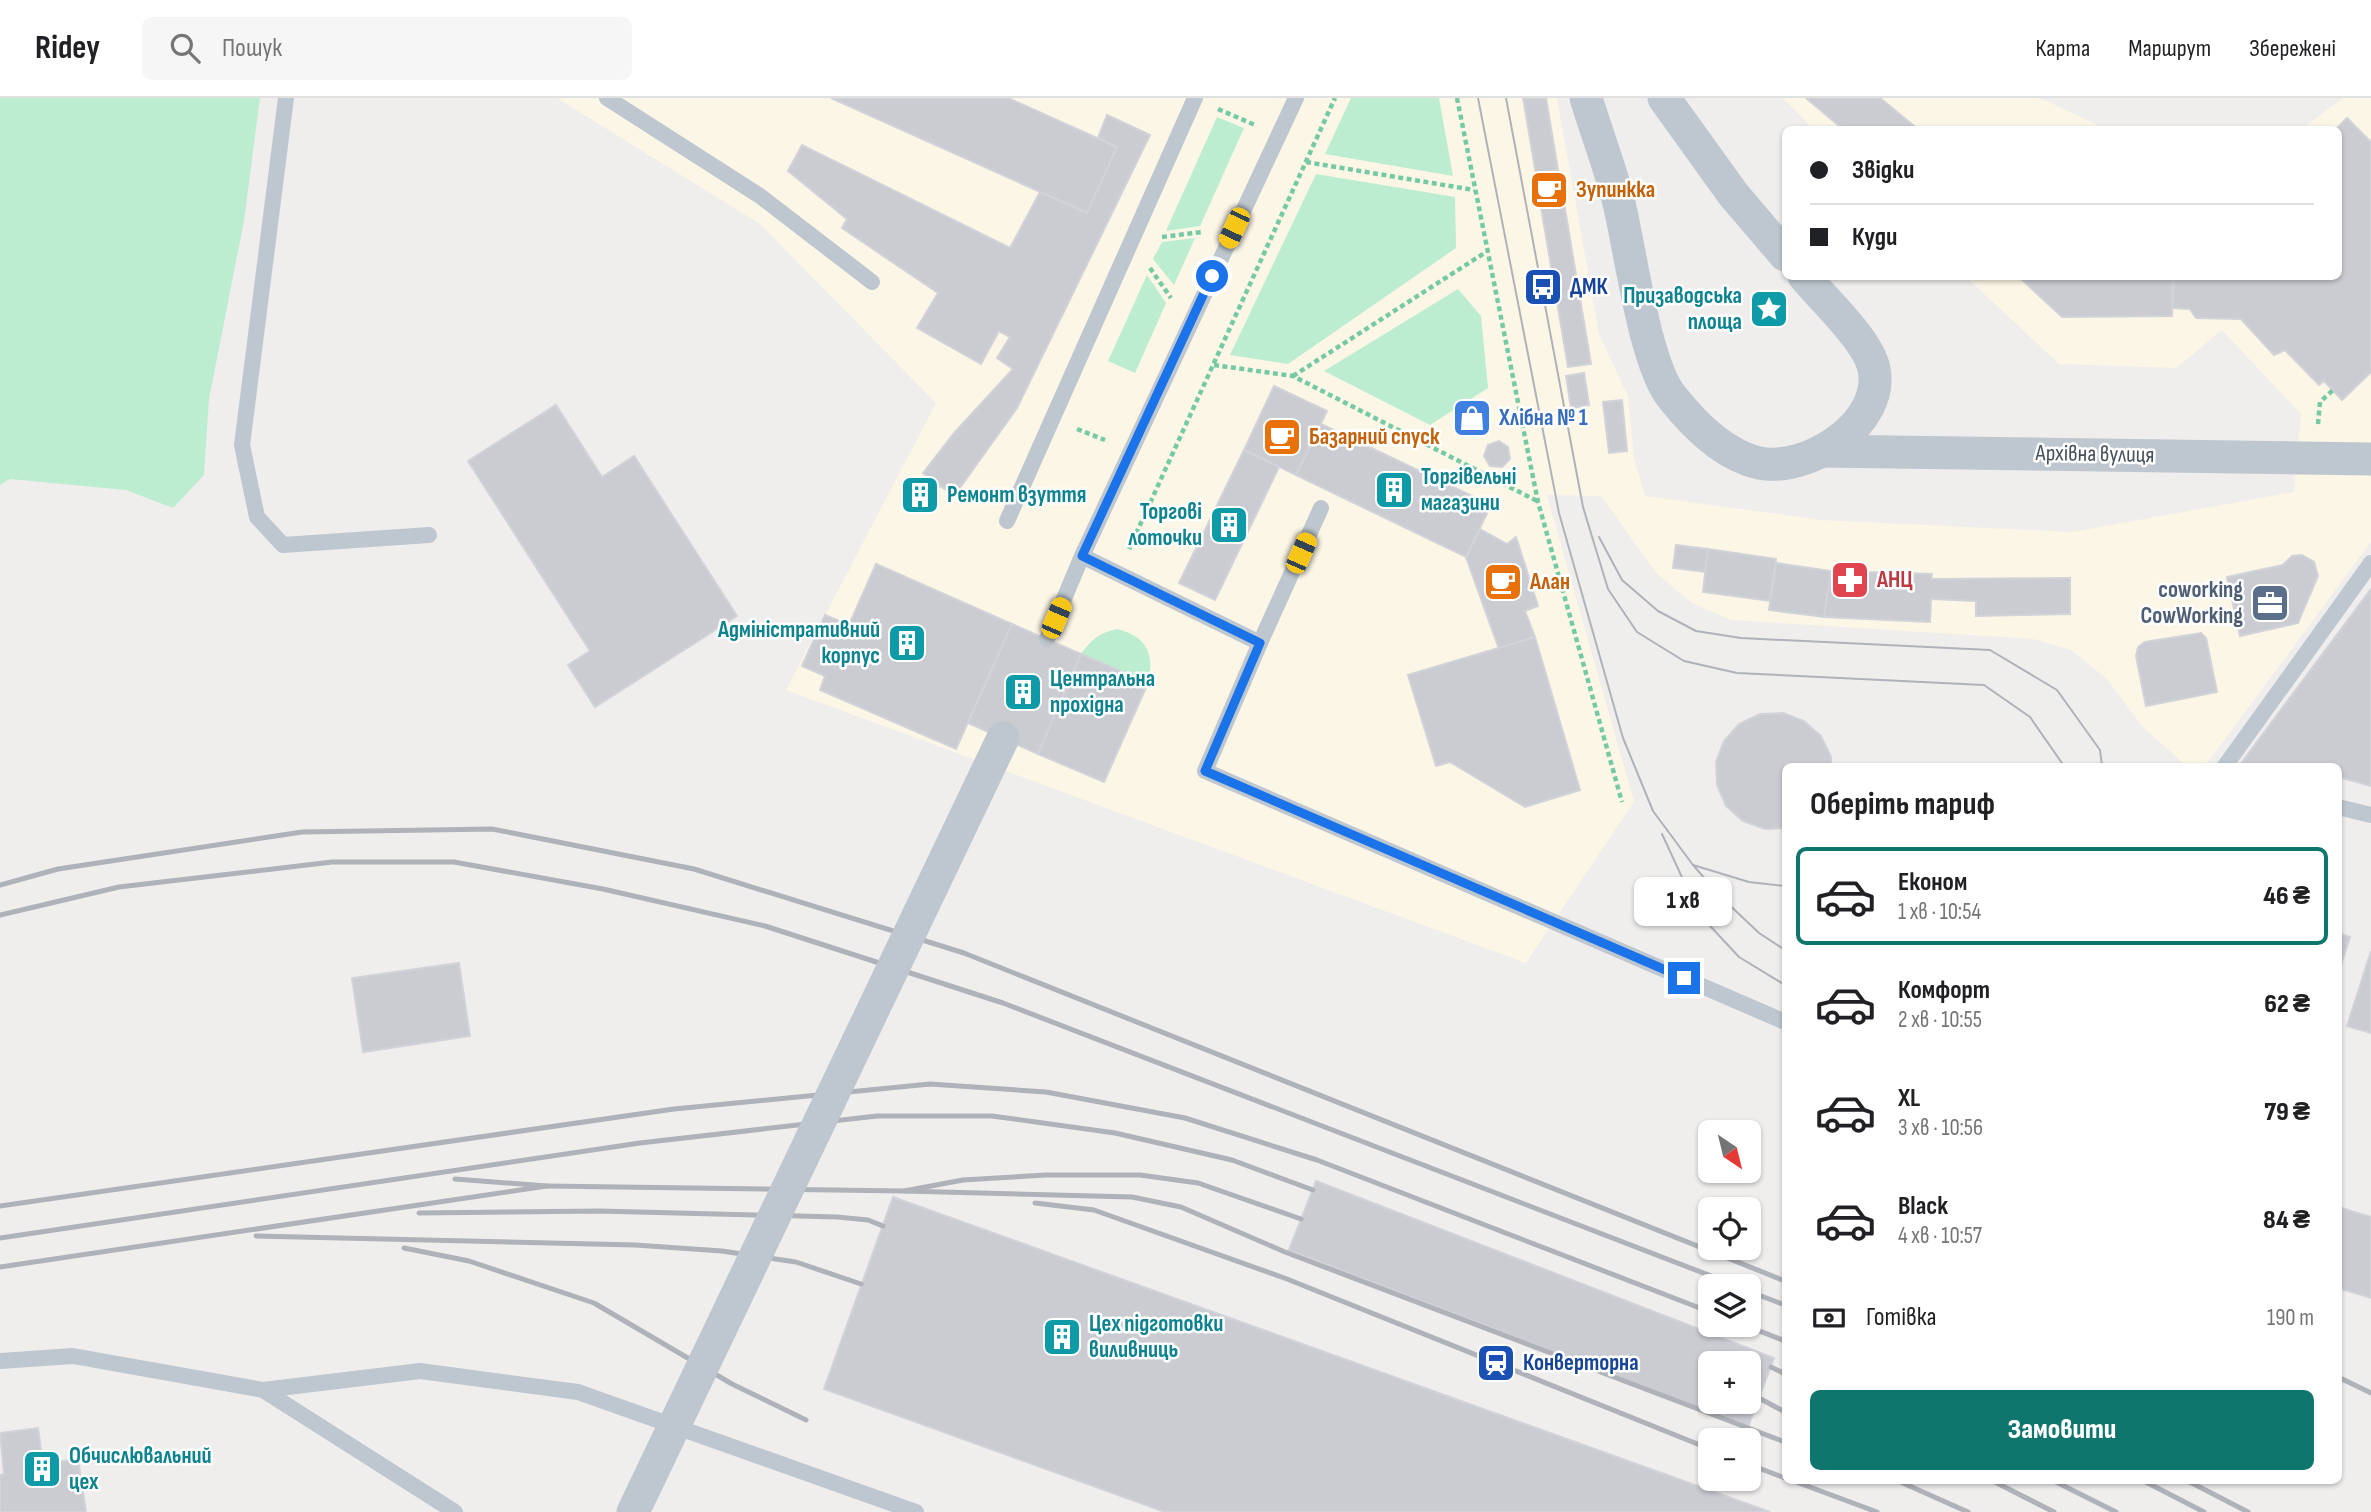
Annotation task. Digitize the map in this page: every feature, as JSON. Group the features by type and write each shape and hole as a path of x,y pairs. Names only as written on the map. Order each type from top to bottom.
{"street":[{"path":"1586,98 1618,198 1653,354 1670,396 1724,449 1761,463 1793,462 1819,451 1853,431 1872,402 1874,368 1858,339 1807,280"},
{"path":"1664,98 1732,193 1782,251"},
{"name":"Архівна вулиця","path":"1819,451 2371,459"},
{"path":"633,1512 1003,738"}],"lane":[{"path":"286,98 242,445 257,517 283,545 429,535"},
{"path":"607,98 760,196 872,282"},
{"path":"1047,639 1082,556 1296,98"},
{"path":"1007,521 1194,99"},
{"path":"1321,508 1205,771 1782,1020"},
{"path":"1082,556 1260,643"},
{"path":"2227,763 2371,563"},
{"path":"2342,808 2371,815"},
{"path":"0,1361 73,1356 263,1390 421,1371 578,1392 916,1512"},
{"path":"263,1390 455,1512"}],"path":[{"path":"1118,574 1335,98"},
{"path":"1457,98 1538,502 1622,802"},
{"path":"1194,99 1279,134"},
{"path":"1306,162 1474,190"},
{"path":"1190,324 1131,241 1234,228"},
{"path":"1293,376 1486,252"},
{"path":"1213,365 1293,376 1538,502"},
{"path":"2320,402 2333,390"}],"shaded area":[{"path":"557,98 1557,98 1599,334 1628,396 1634,458 1645,496 1822,520 2072,532 2294,492 2301,414 2222,330 2176,368 2059,364 1969,280 2342,280 2342,126 2306,126 2343,98 2371,98 2371,542 2207,763 2183,763 2142,726 2107,679 2071,650 2033,639 1731,620 1692,603 1657,574 1601,496 1547,495 1634,802 1526,963 786,690 936,403 760,224"},
{"path":"1783,98 2040,98 2100,126 1810,126"}],"green space":[{"path":"0,98 260,98 244,221 209,399 204,475 173,508 126,490 10,479 0,485"},
{"path":"1351,98 1439,98 1453,176 1325,154"},
{"path":"1217,117 1244,128 1200,226 1166,231"},
{"path":"1316,174 1455,197 1456,248 1288,364 1230,355"},
{"path":"1195,238 1174,285 1153,259 1162,242"},
{"path":"1147,275 1166,303 1135,373 1108,361"},
{"path":"1458,289 1481,316 1488,388 1430,425 1324,371"},
{"path":"1117,629 1135,636 1146,648 1150,664 1148,683 1081,654 1096,637"}],"building":[{"path":"831,98 1008,98 1117,147 1087,213"},
{"path":"1523,98 1546,98 1558,170 1536,174"},
{"path":"1806,98 1880,98 1914,126 1839,126"},
{"path":"1107,115 1150,135 1017,408 954,496 923,473 955,432 1013,369 997,358 1010,337 999,331 981,364 917,328 938,293 842,228 847,219 788,171 802,145 1010,248 1040,192 1087,213 1117,147 1098,138"},
{"path":"2347,118 2371,142 2371,372 2342,400 2324,381 2319,385 2285,350 2274,355 2241,319 2196,318 2190,309 2173,308 2173,280 2342,280 2342,126 2339,126"},
{"path":"1558,170 1564,203 1541,207 1536,174"},
{"path":"1564,203 1591,364 1568,367 1541,207"},
{"path":"2022,280 2173,280 2172,316 2062,317"},
{"path":"1584,373 1589,405 1571,408 1566,376"},
{"name":"Базарний спуск","path":"1274,386 1327,411 1296,475 1244,450"},
{"path":"1622,400 1627,451 1609,453 1603,402"},
{"path":"556,405 602,477 634,456 737,616 595,707 568,665 590,651 468,461"},
{"name":"Хлібна № 1","path":"1474,407 1483,414 1485,425 1477,434 1465,432 1459,422 1463,411"},
{"name":"Торгівельні магазини","path":"1321,424 1491,505 1466,557 1296,475"},
{"path":"1499,441 1508,447 1510,459 1502,467 1490,466 1484,456 1488,445"},
{"name":"Торгові лоточки","path":"1244,450 1279,467 1215,600 1179,583"},
{"name":"Ремонт взуття","path":"927,478 939,487 913,511 902,502"},
{"name":"Алан","path":"1480,529 1507,544 1516,537 1538,606 1525,611 1535,637 1499,649 1466,557"},
{"path":"1676,545 1708,549 1705,572 1673,568"},
{"path":"1708,549 1776,559 1770,601 1703,592"},
{"name":"coworking CowWorking","path":"2302,555 2314,562 2318,576 2298,623 2240,636 2227,577 2283,565 2292,556"},
{"path":"1776,563 1831,571 1824,617 1769,610"},
{"name":"Адміністративний корпус","path":"876,564 1012,624 956,749 820,690 825,676 802,666 825,615 849,625"},
{"path":"1831,571 1932,574 1931,579 2070,578 2070,614 1976,616 1976,601 1931,599 1930,622 1824,617"},
{"path":"2371,589 2371,786 2342,778 2342,763 2241,763"},
{"name":"Центральна прохідна","path":"1012,624 1081,654 1038,754 968,723"},
{"path":"2201,633 2206,638 2217,692 2146,706 2136,656 2138,647 2145,642"},
{"path":"1535,637 1580,790 1525,807 1450,762 1436,766 1408,675"},
{"path":"1081,654 1148,683 1104,782 1038,754"},
{"path":"1783,713 1804,721 1821,736 1831,757 1831,763 1782,763 1782,828 1765,829 1743,821 1726,806 1717,785 1716,762 1724,741 1739,724 1760,714"},
{"path":"2342,934 2350,937 2342,962"},
{"path":"2371,951 2371,1033 2347,1026"},
{"path":"459,963 470,1036 363,1052 352,978"},
{"path":"1316,1181 1698,1329 1698,1337 1720,1337 1756,1351 1698,1351 1698,1408 1289,1250"},
{"name":"Цех підготовки виливниць","path":"893,1197 1698,1486 1698,1491 1712,1491 1770,1512 1165,1512 824,1389"},
{"path":"2342,1208 2371,1217 2371,1298 2342,1289"},
{"path":"1761,1353 1774,1358 1761,1392"},
{"path":"1714,1414 1753,1414 1748,1427"},
{"name":"Обчислювальний цех","path":"38,1428 43,1464 78,1459 86,1512 0,1512 0,1475 4,1474 0,1433"}],"tram line":[{"path":"1478,98 1559,513 1623,738 1653,811 1693,865 1720,896 1759,933 1782,948"},
{"path":"1506,98 1583,507 1608,589 1637,632 1684,661 1737,673 1984,685 2030,717 2062,763"},
{"path":"1599,537 1622,580 1658,611 1696,631 1741,638 1990,650 2057,690 2100,750 2102,763"},
{"path":"1662,834 1699,914 1739,957 1782,983"},
{"path":"1693,865 1749,882 1782,886"}],"railway":[{"path":"0,885 58,869 302,832 492,829 694,869 964,953 1782,1280"},
{"path":"0,915 119,887 332,862 454,862 603,889 765,926 1003,1003 1706,1274"},
{"path":"0,1206 674,1109 930,1084 1046,1092 1185,1118 1317,1160 1698,1307"},
{"path":"0,1238 640,1143 877,1116 992,1116 1115,1133 1232,1160 1313,1190"},
{"path":"547,1186 904,1191 963,1180 1046,1175 1140,1175 1198,1183 1301,1219"},
{"path":"0,1267 547,1186 455,1179"},
{"path":"904,1191 1132,1197 1181,1207 1285,1252 1782,1441"},
{"path":"1035,1203 1094,1210 1287,1279 1698,1444"},
{"path":"419,1213 599,1211 837,1217 868,1220 883,1226"},
{"path":"256,1236 635,1245 722,1251 796,1262 861,1284"},
{"path":"404,1248 469,1261 594,1303 732,1384 806,1420"},
{"path":"1761,1296 1782,1304"},
{"path":"1761,1332 1782,1340"},
{"path":"1771,1367 1782,1372"},
{"path":"2342,1379 2371,1393"},
{"path":"1761,1399 1782,1410"},
{"path":"1761,1469 1782,1477"},
{"path":"1802,1484 1877,1512"},
{"path":"1905,1484 1968,1512"},
{"path":"1999,1484 2054,1512"},
{"path":"2060,1484 2116,1512"},
{"path":"2150,1484 2204,1512"},
{"path":"2194,1484 2248,1512"}],"place":[{"name":"Зупинкка","path":"1549,190"},
{"name":"ДМК","path":"1543,287"},
{"name":"Призаводська площа","path":"1769,309"},
{"name":"Хлібна № 1","path":"1472,418"},
{"name":"Базарний спуск","path":"1282,437"},
{"name":"Торгівельні магазини","path":"1394,490"},
{"name":"Ремонт взуття","path":"920,495"},
{"name":"Торгові лоточки","path":"1229,525"},
{"name":"АНЦ","path":"1850,580"},
{"name":"Алан","path":"1503,582"},
{"name":"coworking CowWorking","path":"2270,603"},
{"name":"Адміністративний корпус","path":"907,643"},
{"name":"Центральна прохідна","path":"1023,692"},
{"name":"Цех підготовки виливниць","path":"1062,1337"},
{"name":"Конверторна","path":"1496,1363"},
{"name":"Обчислювальний цех","path":"42,1469"}],"route":[{"path":"1212,276 1082,556 1260,643 1205,771 1684,978"}]}
